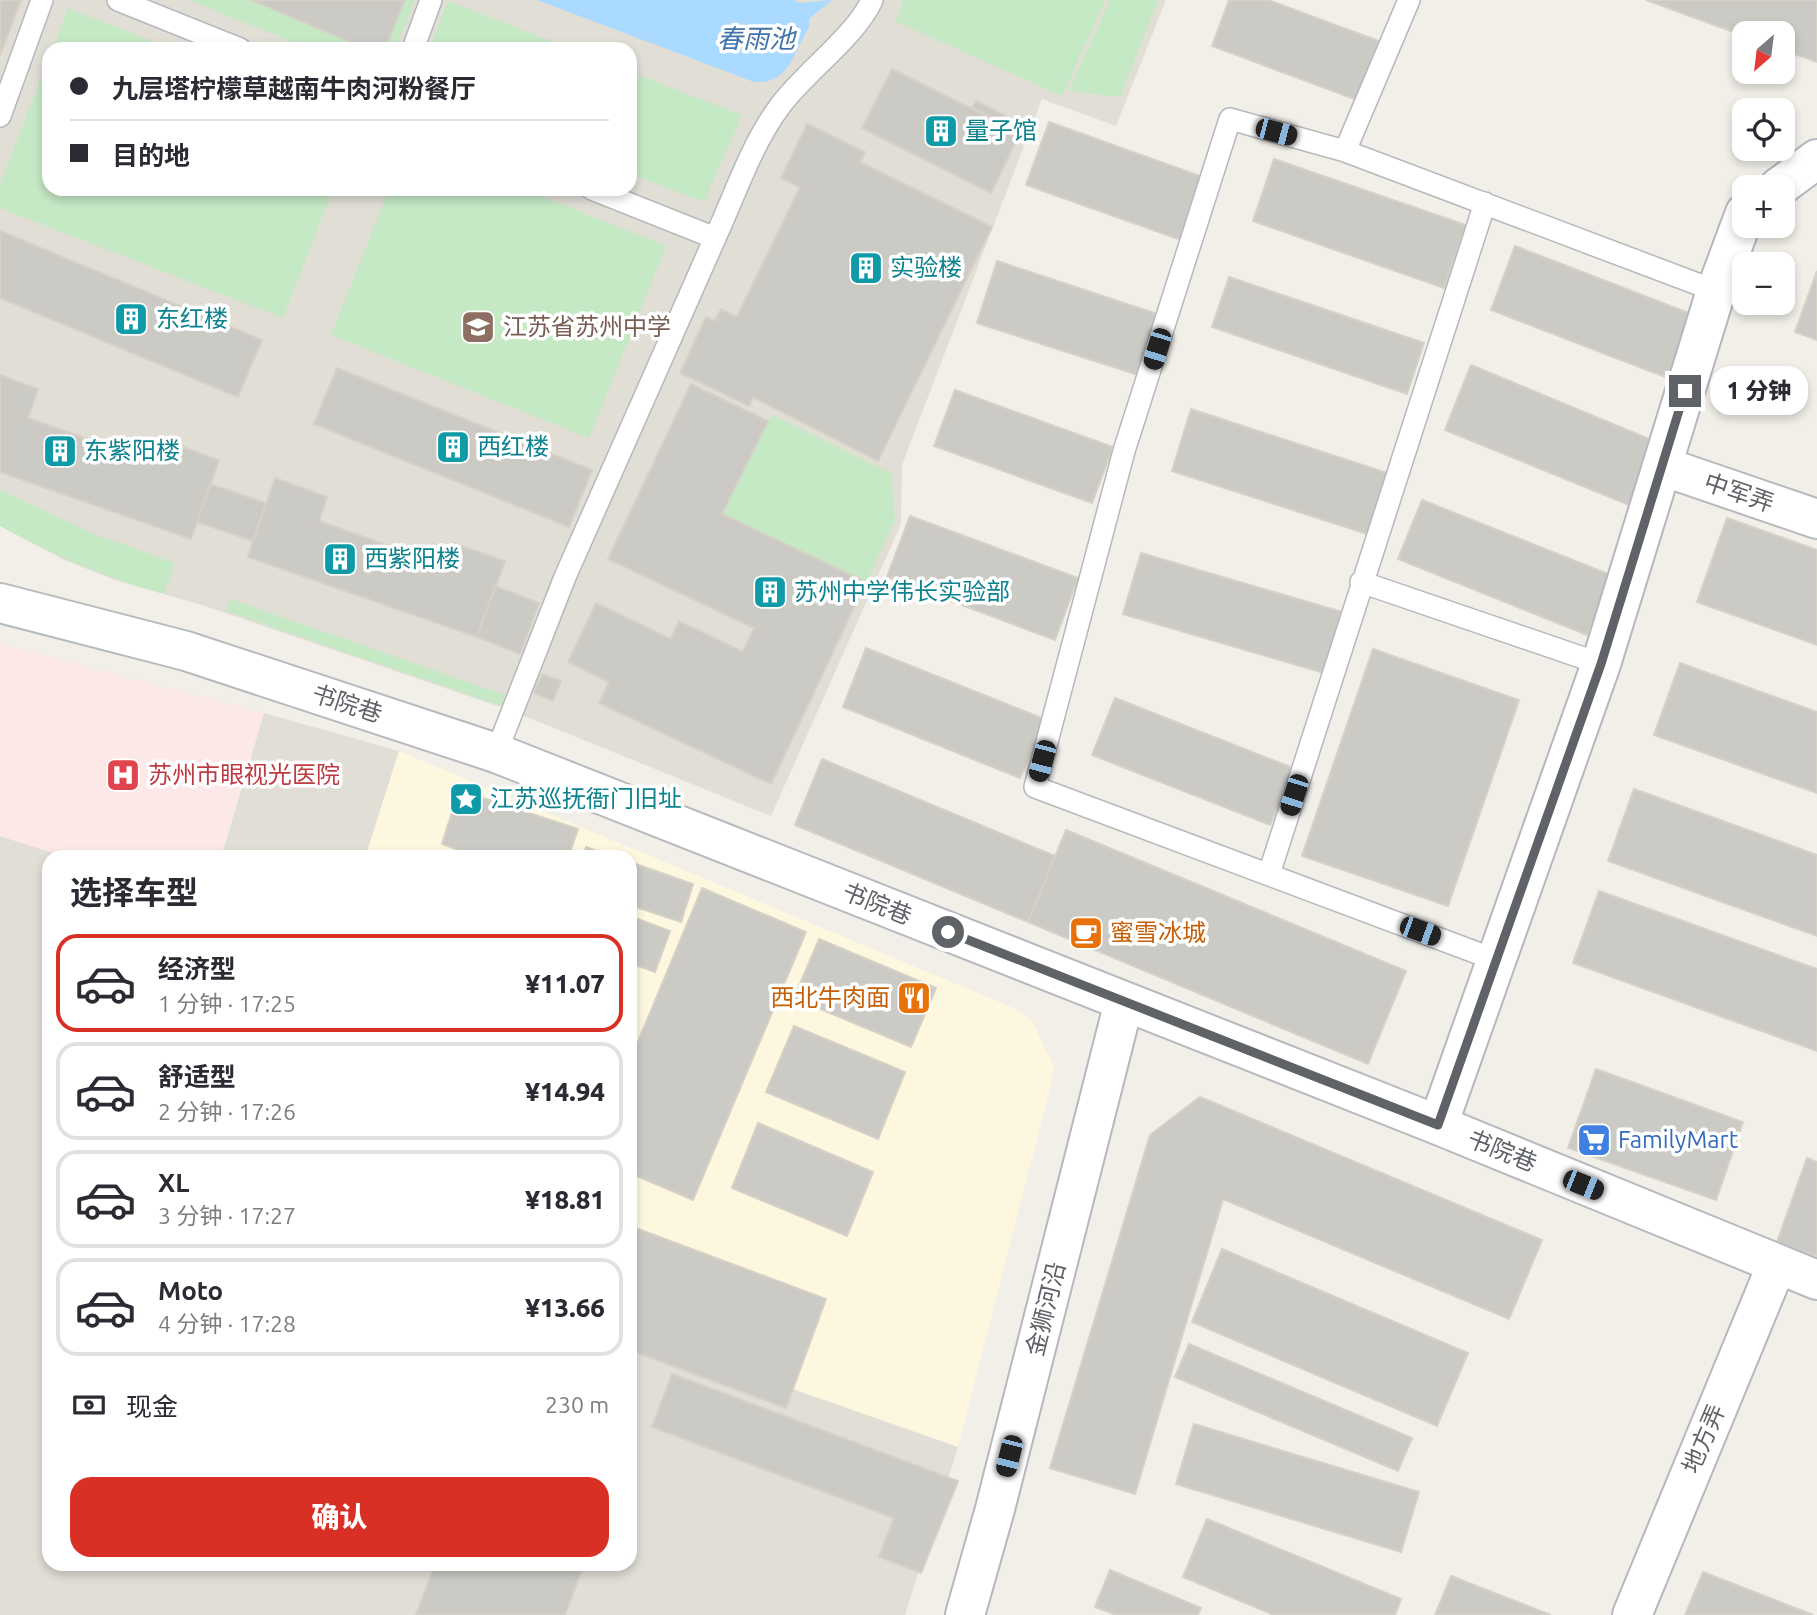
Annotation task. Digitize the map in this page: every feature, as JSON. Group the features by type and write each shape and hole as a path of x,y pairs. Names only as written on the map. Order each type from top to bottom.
{"street":[{"path":"1795,175 1817,159"},
{"path":"1438,1125 1601,664 1716,291 1736,238"},
{"name":"中军弄","path":"1662,466 1817,519"},
{"name":"书院巷","path":"0,603 186,651 496,753 1438,1125 1817,1280"},
{"name":"金狮河沿","path":"965,1615 995,1509 1124,1002"},
{"name":"地方弄","path":"1632,1615 1777,1264"}],"lane":[{"path":"0,116 42,0"},
{"path":"118,0 223,42"},
{"path":"416,42 431,0"},
{"path":"496,753 565,577 715,238 774,115 813,67 856,26 873,0"},
{"path":"1345,151 1409,0"},
{"path":"1496,960 1035,787 1125,451 1230,119 1345,151 1716,291"},
{"path":"610,196 715,238"},
{"path":"1269,874 1485,204"},
{"path":"1361,582 1601,664"}],"shaded area":[{"name":"江苏省苏州中学","path":"0,0 1166,0 1116,126 1042,99 902,465 901,524 771,816 512,711 202,605 115,580 64,560 0,526"},
{"name":"苏州市眼视光医院","path":"0,644 264,713 222,850 44,850 0,836"},
{"path":"264,713 399,751 367,850 223,850"},
{"path":"399,751 636,850 368,850"},
{"path":"0,836 44,850 42,1571 637,1571 637,1334 958,1447 905,1615 0,1615"},
{"path":"637,850 1009,1006 1032,1021 1054,1067 958,1447 637,1334"}],"green space":[{"path":"189,0 249,0 350,42 293,42"},
{"path":"405,0 415,0 398,42 388,42"},
{"path":"904,0 1105,0 1062,96 895,21"},
{"path":"1110,0 1158,0 1120,97 1069,91"},
{"path":"448,1 553,42 432,42"},
{"path":"68,8 154,42 56,42"},
{"path":"637,75 742,115 704,202 637,177"},
{"path":"42,76 42,196 330,196 283,318 0,208 0,184"},
{"path":"386,196 541,196 666,246 589,438 331,335"},
{"path":"772,415 891,473 895,521 866,582 722,514"},
{"path":"0,490 94,534 175,563 164,594 80,565 0,526"},
{"path":"230,599 505,695 501,706 226,611"}],"water":[{"name":"春雨池","path":"537,0 794,0 800,3 832,0 809,19 809,27 783,73 766,82 754,82"}],"building":[{"path":"0,0 21,0 0,56"},
{"path":"251,0 405,0 388,42 350,42"},
{"path":"1229,0 1268,0 1379,41 1357,100 1212,46"},
{"path":"1646,0 1817,0 1817,62 1796,55 1796,21 1732,21 1732,31"},
{"name":"量子馆","path":"892,69 1020,133 991,193 862,128"},
{"path":"976,101 1013,120 1010,126 972,107"},
{"path":"1049,122 1203,177 1181,240 1026,185"},
{"name":"实验楼","path":"807,124 865,152 860,162 992,227 878,461 753,397 749,406 680,373 706,317 715,321 721,309 737,317 800,187 781,178"},
{"path":"1274,159 1466,225 1444,288 1253,221"},
{"name":"东红楼","path":"0,231 262,340 238,397 0,298"},
{"path":"1515,246 1702,318 1678,382 1491,310"},
{"path":"997,261 1157,314 1138,375 977,323"},
{"path":"1817,271 1817,340 1795,332"},
{"path":"1229,277 1424,343 1407,394 1212,327"},
{"path":"1471,365 1654,441 1629,505 1445,430"},
{"name":"西红楼","path":"337,368 592,470 569,527 314,424"},
{"name":"东紫阳楼","path":"0,375 38,389 28,418 159,464 167,441 219,460 191,539 0,472"},
{"name":"苏州中学伟长实验部","path":"691,384 768,421 722,514 866,582 771,784 599,703 609,682 568,662 596,603 671,639 679,621 743,652 754,628 608,559"},
{"path":"955,390 1113,447 1092,503 934,446"},
{"path":"1191,409 1387,473 1367,534 1172,471"},
{"name":"西紫阳楼","path":"275,478 327,497 319,521 445,566 453,543 505,561 477,637 248,557"},
{"path":"210,484 266,503 253,541 197,522"},
{"path":"1422,500 1611,575 1587,635 1398,559"},
{"path":"910,516 1078,578 1055,640 887,577"},
{"path":"1727,518 1817,550 1817,645 1697,602"},
{"path":"1141,553 1342,612 1324,673 1123,614"},
{"path":"495,586 539,603 520,654 477,637"},
{"path":"866,648 1044,719 1020,778 843,707"},
{"path":"1373,649 1519,700 1448,906 1302,856"},
{"path":"1680,663 1817,712 1817,793 1654,735"},
{"path":"542,674 561,681 553,701 534,693"},
{"path":"1115,698 1293,768 1270,825 1092,755"},
{"path":"822,759 1055,856 1028,922 795,825"},
{"path":"1634,789 1817,855 1817,936 1608,861"},
{"path":"459,790 578,829 571,850 459,850 442,844"},
{"path":"1066,830 1406,971 1368,1064 1028,922"},
{"path":"637,864 693,884 681,922 637,907"},
{"path":"702,888 806,932 693,1200 637,1176 637,1044"},
{"path":"1599,891 1817,969 1817,1051 1573,963"},
{"path":"637,919 670,931 655,972 637,966"},
{"path":"819,939 936,988 911,1047 794,998"},
{"path":"794,1026 905,1072 878,1139 766,1092"},
{"path":"1596,1069 1743,1122 1716,1200 1568,1148"},
{"path":"1200,1097 1542,1240 1509,1319 1223,1199 1135,1494 1050,1468 1150,1135"},
{"path":"758,1123 873,1172 847,1236 732,1188"},
{"path":"1807,1158 1817,1162 1817,1256 1777,1242"},
{"path":"637,1229 826,1299 786,1408 637,1353"},
{"path":"1222,1249 1468,1353 1437,1426 1192,1322"},
{"path":"1189,1344 1412,1438 1398,1471 1175,1377"},
{"path":"672,1374 958,1481 921,1573 879,1557 894,1518 652,1427"},
{"path":"1194,1424 1419,1492 1401,1552 1176,1484"},
{"path":"1207,1519 1401,1599 1395,1615 1274,1615 1183,1577"},
{"path":"1110,1570 1201,1608 1198,1615 1116,1615 1095,1607"},
{"path":"432,1571 581,1571 565,1615 416,1615"},
{"path":"1703,1572 1813,1615 1685,1615"},
{"path":"1451,1576 1551,1615 1435,1615"}],"place":[{"name":"量子馆","path":"941,131"},
{"name":"实验楼","path":"866,268"},
{"name":"东红楼","path":"131,319"},
{"name":"江苏省苏州中学","path":"478,327"},
{"name":"西红楼","path":"453,447"},
{"name":"东紫阳楼","path":"60,451"},
{"name":"西紫阳楼","path":"340,559"},
{"name":"苏州中学伟长实验部","path":"770,592"},
{"name":"苏州市眼视光医院","path":"123,775"},
{"name":"江苏巡抚衙门旧址","path":"466,799"},
{"name":"蜜雪冰城","path":"1086,933"},
{"name":"西北牛肉面","path":"914,998"},
{"name":"FamilyMart","path":"1594,1140"}],"route":[{"path":"948,932 1438,1125 1601,664 1685,391"}]}
